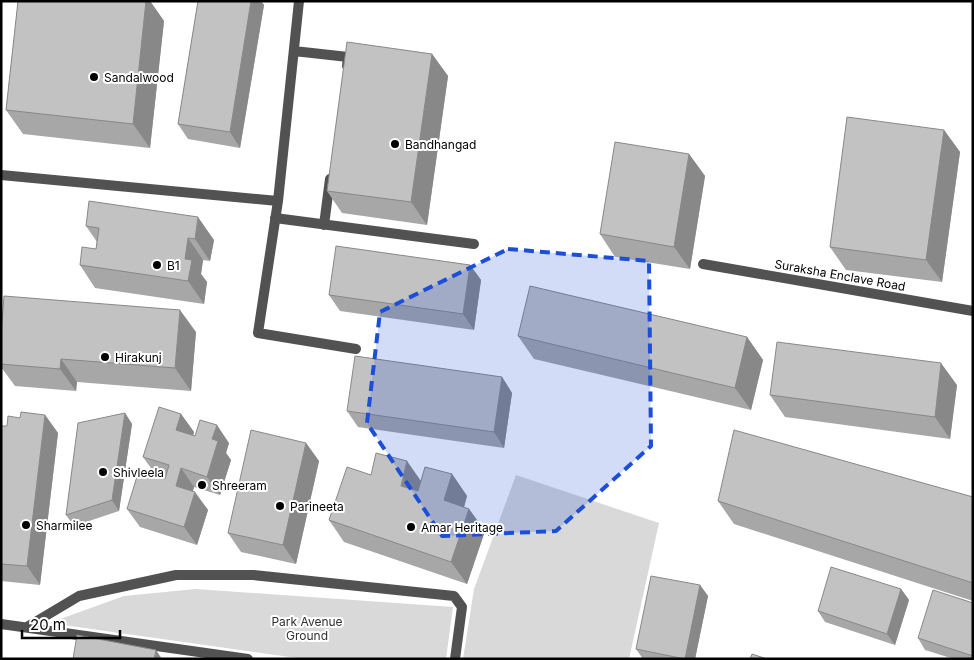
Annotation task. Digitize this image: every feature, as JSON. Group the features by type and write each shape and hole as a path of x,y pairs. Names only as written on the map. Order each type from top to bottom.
{"street":[{"path":"299,1 278,201 258,333 356,349"},
{"path":"294,51 348,57 345,77"},
{"path":"324,225 332,166"},
{"path":"1,175 278,201"},
{"path":"275,218 474,244"},
{"name":"Suraksha Enclave Road","path":"703,264 973,311"},
{"path":"27,627 79,596 176,575 253,575 454,596 462,607 455,659"},
{"path":"1,624 248,659"}],"highlighted area":[{"path":"508,249 649,261 651,446 556,531 442,536 367,423 380,312"}],"green space":[{"path":"516,475 659,523 629,659 463,659 474,589"},
{"name":"Park Avenue Ground","path":"196,589 453,607 446,659 304,659 49,623 124,596"}],"building":[{"name":"Sandalwood","path":"18,1 146,1 133,124 6,110"},
{"path":"198,1 251,1 230,132 178,124"},
{"name":"Bandhangad","path":"347,42 432,54 411,202 327,191"},
{"path":"847,117 944,130 926,260 830,247"},
{"path":"615,142 689,154 674,247 600,234"},
{"path":"89,201 198,217 195,239 188,238 185,259 192,260 188,281 80,265 82,247 96,249 99,228 86,226"},
{"path":"336,246 470,265 463,314 329,295"},
{"path":"530,286 747,337 735,388 518,336"},
{"path":"4,296 180,310 175,368 61,359 60,369 1,364"},
{"path":"777,342 941,363 935,417 770,395"},
{"path":"355,356 502,377 494,432 347,411"},
{"path":"159,407 181,414 176,430 195,436 200,420 217,425 212,439 218,441 207,477 181,468 176,486 195,492 184,527 127,509 139,470 165,479 169,465 143,457"},
{"path":"21,412 45,415 27,566 1,564 1,426 7,426 8,416 20,418"},
{"name":"Shivleela","path":"125,413 112,500 66,515 78,423"},
{"path":"251,430 306,443 283,545 228,533"},
{"path":"734,430 973,497 973,583 718,501"},
{"name":"Amar Heritage","path":"376,453 407,461 401,486 418,491 425,467 452,474 444,500 469,509 451,562 329,520 347,467 371,475"},
{"path":"831,567 901,589 887,634 818,611"},
{"path":"651,576 700,585 685,659 636,649"},
{"path":"933,590 973,603 973,656 918,638"},
{"path":"77,635 156,650 154,659 73,659"},
{"path":"752,654 767,659 750,659"}],"place":[{"name":"Sandalwood","path":"94,77"},
{"name":"Bandhangad","path":"395,144"},
{"name":"B1","path":"157,265"},
{"name":"Hirakunj","path":"105,357"},
{"name":"Shivleela","path":"103,472"},
{"name":"Shreeram","path":"202,485"},
{"name":"Parineeta","path":"280,506"},
{"name":"Sharmilee","path":"26,525"},
{"name":"Amar Heritage","path":"411,527"}]}
